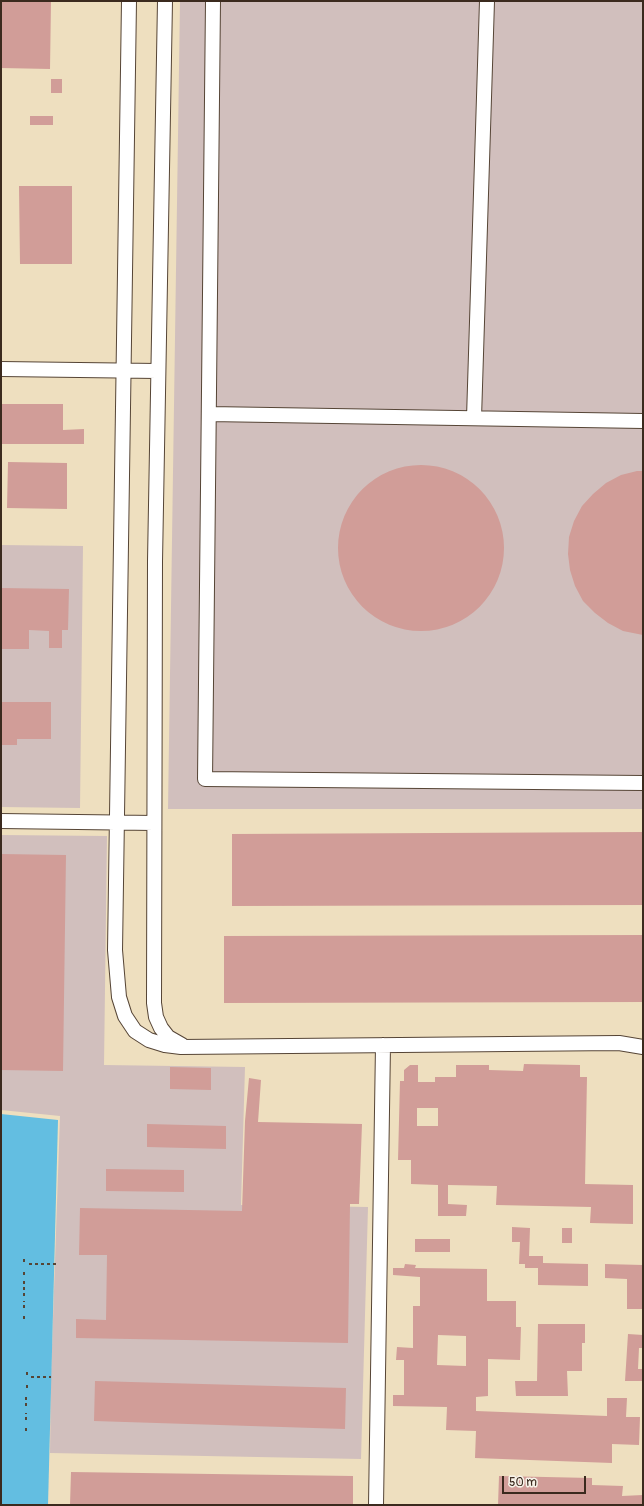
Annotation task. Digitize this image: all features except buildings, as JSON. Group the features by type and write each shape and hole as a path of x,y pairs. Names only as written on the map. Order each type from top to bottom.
{"street":[{"path":"129,1 115,950 119,997 125,1016 136,1031 149,1040 165,1045 188,1047 619,1043 643,1047"},
{"path":"165,1 157,371 154,1003 161,1028 168,1037 188,1047"},
{"path":"213,1 205,778 643,783"},
{"path":"474,418 487,1"},
{"path":"1,369 157,371"},
{"path":"208,414 643,421"},
{"path":"1,821 154,823"},
{"path":"376,1505 383,1045"}],"path":[{"path":"29,1264 56,1264"},
{"path":"24,1270 24,1275"},
{"path":"24,1280 24,1296"},
{"path":"24,1301 24,1308"},
{"path":"27,1370 27,1375"},
{"path":"31,1377 51,1377"},
{"path":"27,1382 27,1388"},
{"path":"26,1395 26,1406"},
{"path":"26,1413 26,1420"}],"shaded area":[{"path":"180,1 643,1 643,809 168,809"},
{"path":"1,545 83,546 80,808 1,807"},
{"path":"1,835 107,836 104,1065 245,1067 241,1205 368,1207 361,1459 50,1453 51,1377 60,1116 1,1110"}],"water":[{"path":"1,1114 58,1120 48,1505 1,1505"}]}
